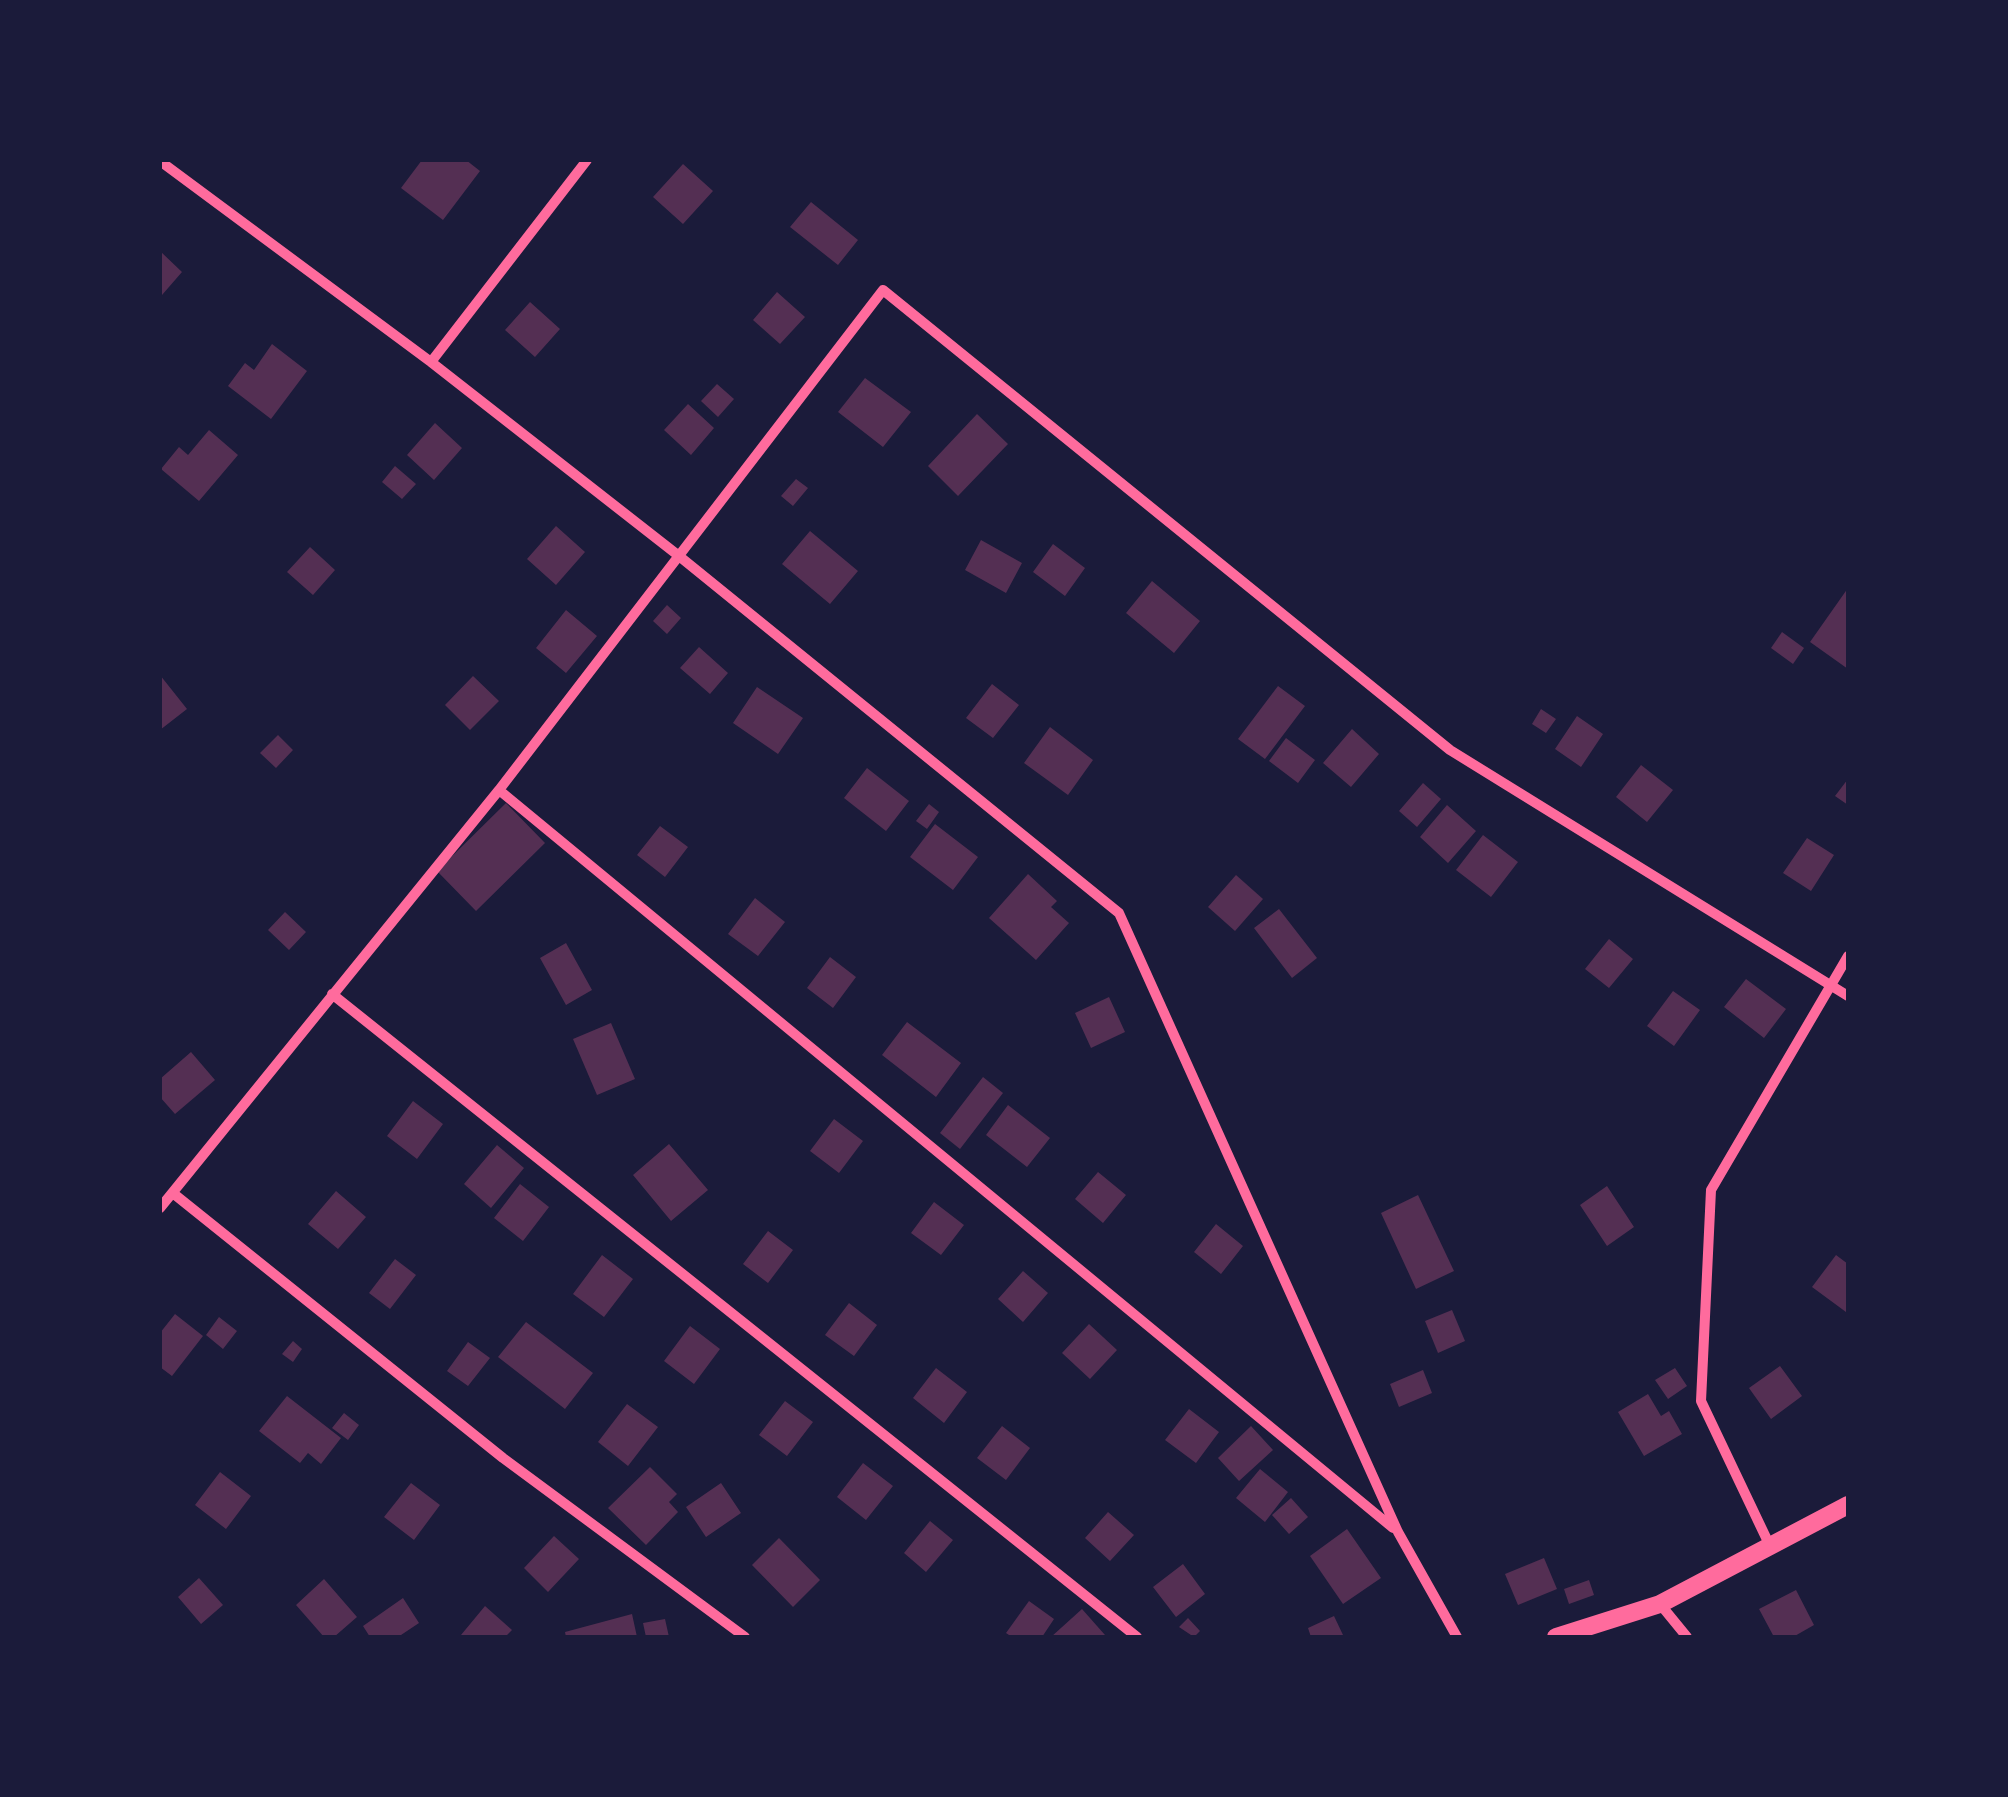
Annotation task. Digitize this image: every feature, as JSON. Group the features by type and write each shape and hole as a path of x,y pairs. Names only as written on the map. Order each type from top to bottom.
{"street":[{"path":"431,362 587,160"},
{"path":"160,161 431,362 679,556 1119,913 1398,1532 1457,1637"},
{"path":"160,1208 499,790 884,290 1450,750 1848,996"},
{"path":"499,790 1398,1532"},
{"path":"1770,1546 1701,1401 1711,1190 1828,984 1848,956"},
{"path":"332,994 1136,1637"},
{"path":"174,1194 502,1458 745,1637"},
{"path":"1556,1637 1660,1604 1848,1506"},
{"path":"1660,1604 1687,1637"}],"building":[{"path":"422,160 466,160 480,171 443,220 401,188"},
{"path":"683,164 713,191 683,224 653,197"},
{"path":"811,202 858,240 838,265 790,227"},
{"path":"160,251 182,272 162,295 160,293"},
{"path":"777,292 805,317 780,344 753,320"},
{"path":"530,302 560,329 535,357 505,330"},
{"path":"272,344 307,371 271,419 228,386 245,363 254,370"},
{"path":"865,378 911,412 883,447 838,412"},
{"path":"717,384 734,399 718,417 701,401"},
{"path":"688,404 714,428 691,455 664,430"},
{"path":"977,414 1008,444 958,496 928,466"},
{"path":"435,423 462,448 434,480 407,455"},
{"path":"209,430 238,455 199,501 161,469 179,447 188,455"},
{"path":"395,466 416,484 402,499 382,482"},
{"path":"796,479 808,488 793,506 781,496"},
{"path":"556,526 585,552 556,585 527,559"},
{"path":"810,531 858,571 830,604 782,564"},
{"path":"981,540 1022,563 1006,593 965,570"},
{"path":"1053,544 1085,568 1065,596 1033,572"},
{"path":"310,547 335,570 313,595 287,572"},
{"path":"1152,581 1200,621 1174,653 1126,613"},
{"path":"1848,588 1848,669 1810,642"},
{"path":"667,605 681,618 667,634 653,621"},
{"path":"566,610 597,636 566,673 536,648"},
{"path":"1782,632 1804,648 1793,664 1771,648"},
{"path":"699,647 728,673 710,694 680,668"},
{"path":"160,675 187,709 160,730"},
{"path":"473,676 499,701 470,730 445,705"},
{"path":"992,684 1019,705 993,738 966,718"},
{"path":"1278,686 1305,706 1265,759 1238,739"},
{"path":"757,687 803,718 778,754 733,723"},
{"path":"1541,709 1556,719 1546,733 1532,724"},
{"path":"1577,716 1603,734 1581,767 1555,749"},
{"path":"1050,727 1093,760 1068,795 1024,763"},
{"path":"1352,729 1379,754 1351,787 1323,763"},
{"path":"278,735 293,750 276,768 260,753"},
{"path":"1286,738 1315,760 1298,783 1269,761"},
{"path":"1641,765 1673,790 1647,822 1616,797"},
{"path":"867,768 909,801 886,831 844,798"},
{"path":"1848,779 1848,805 1835,796"},
{"path":"1423,783 1441,799 1417,827 1399,811"},
{"path":"506,803 545,843 476,911 437,871"},
{"path":"929,804 939,812 927,829 916,821"},
{"path":"1447,805 1476,831 1448,863 1420,837"},
{"path":"935,824 978,857 953,890 910,857"},
{"path":"660,826 688,847 665,877 637,855"},
{"path":"1483,835 1518,862 1491,897 1456,870"},
{"path":"1807,838 1834,855 1811,891 1783,873"},
{"path":"1028,874 1057,901 1051,907 1069,923 1036,960 989,918"},
{"path":"1236,875 1263,899 1235,931 1208,907"},
{"path":"755,898 785,922 758,956 728,934"},
{"path":"1279,909 1317,958 1292,978 1254,928"},
{"path":"285,912 306,932 289,950 268,930"},
{"path":"1609,939 1633,959 1609,988 1585,969"},
{"path":"566,943 592,990 566,1005 540,958"},
{"path":"830,957 856,977 833,1008 807,988"},
{"path":"1746,979 1786,1009 1764,1038 1724,1007"},
{"path":"1673,991 1700,1010 1674,1046 1647,1026"},
{"path":"1109,997 1125,1032 1091,1048 1075,1013"},
{"path":"907,1022 961,1063 936,1097 882,1055"},
{"path":"611,1023 635,1079 597,1095 573,1039"},
{"path":"191,1052 215,1080 175,1114 160,1097 160,1079"},
{"path":"983,1077 1003,1093 960,1149 940,1133"},
{"path":"413,1101 443,1124 417,1159 387,1136"},
{"path":"1008,1105 1050,1138 1027,1167 986,1135"},
{"path":"834,1119 863,1141 839,1173 810,1151"},
{"path":"669,1144 708,1190 671,1221 633,1175"},
{"path":"497,1145 524,1168 491,1208 464,1184"},
{"path":"1098,1172 1126,1195 1103,1223 1075,1199"},
{"path":"520,1184 549,1207 523,1241 494,1218"},
{"path":"1607,1186 1634,1227 1607,1246 1580,1205"},
{"path":"336,1191 366,1217 338,1249 308,1224"},
{"path":"1418,1195 1454,1271 1416,1289 1381,1213"},
{"path":"934,1202 964,1225 941,1255 911,1233"},
{"path":"1216,1224 1243,1246 1221,1274 1194,1252"},
{"path":"768,1231 793,1250 768,1283 743,1264"},
{"path":"602,1255 633,1279 604,1317 573,1294"},
{"path":"1836,1255 1848,1264 1846,1312 1812,1287"},
{"path":"395,1259 416,1275 390,1309 369,1293"},
{"path":"1023,1271 1048,1293 1023,1322 998,1299"},
{"path":"849,1303 877,1325 854,1356 825,1335"},
{"path":"1452,1310 1465,1341 1438,1353 1425,1321"},
{"path":"175,1314 203,1336 172,1376 160,1367 160,1333"},
{"path":"219,1317 237,1331 223,1349 206,1335"},
{"path":"526,1322 593,1373 565,1409 498,1357"},
{"path":"1089,1324 1117,1350 1090,1379 1062,1353"},
{"path":"690,1326 720,1349 694,1384 664,1361"},
{"path":"293,1341 302,1349 293,1362 282,1354"},
{"path":"468,1342 490,1358 468,1386 447,1371"},
{"path":"1780,1366 1802,1396 1771,1419 1749,1388"},
{"path":"936,1368 967,1392 944,1423 913,1398"},
{"path":"1675,1368 1687,1386 1668,1399 1655,1380"},
{"path":"1423,1370 1432,1393 1399,1407 1390,1384"},
{"path":"1648,1394 1661,1416 1669,1411 1682,1434 1644,1456 1618,1412"},
{"path":"287,1396 341,1438 321,1464 308,1453 300,1463 259,1431"},
{"path":"785,1401 813,1422 787,1456 759,1435"},
{"path":"627,1404 658,1427 628,1466 598,1442"},
{"path":"1189,1409 1219,1432 1196,1463 1165,1440"},
{"path":"344,1413 359,1425 348,1440 332,1428"},
{"path":"1002,1426 1030,1448 1006,1480 977,1458"},
{"path":"1251,1426 1273,1450 1239,1481 1218,1458"},
{"path":"863,1463 893,1486 866,1520 837,1497"},
{"path":"650,1467 677,1494 669,1502 678,1512 646,1545 608,1508"},
{"path":"1260,1469 1288,1492 1265,1522 1236,1498"},
{"path":"220,1472 251,1496 226,1529 195,1505"},
{"path":"411,1483 440,1505 414,1540 384,1517"},
{"path":"721,1483 741,1513 706,1537 686,1507"},
{"path":"1291,1498 1308,1517 1289,1534 1272,1515"},
{"path":"1108,1512 1134,1535 1110,1561 1085,1538"},
{"path":"930,1521 953,1540 926,1572 904,1553"},
{"path":"1347,1529 1381,1578 1343,1604 1310,1556"},
{"path":"554,1536 579,1559 548,1592 524,1568"},
{"path":"779,1538 820,1580 793,1607 752,1565"},
{"path":"1544,1558 1557,1589 1518,1605 1505,1574"},
{"path":"1183,1564 1205,1594 1176,1617 1153,1587"},
{"path":"199,1578 223,1605 201,1624 178,1597"},
{"path":"324,1579 357,1617 334,1637 324,1637 296,1605"},
{"path":"1589,1580 1594,1595 1569,1604 1564,1589"},
{"path":"1796,1590 1814,1625 1793,1637 1774,1637 1759,1609"},
{"path":"403,1598 419,1623 398,1637 370,1637 363,1626"},
{"path":"1029,1601 1054,1619 1042,1637 1012,1637 1006,1633"},
{"path":"485,1606 512,1630 505,1637 463,1637 461,1635"},
{"path":"1082,1609 1105,1635 1051,1637"},
{"path":"632,1614 637,1637 566,1637 565,1632"},
{"path":"1334,1616 1343,1635 1311,1637 1308,1628"},
{"path":"1188,1618 1200,1631 1194,1637 1179,1627"},
{"path":"665,1619 669,1637 646,1637 643,1623"}]}
